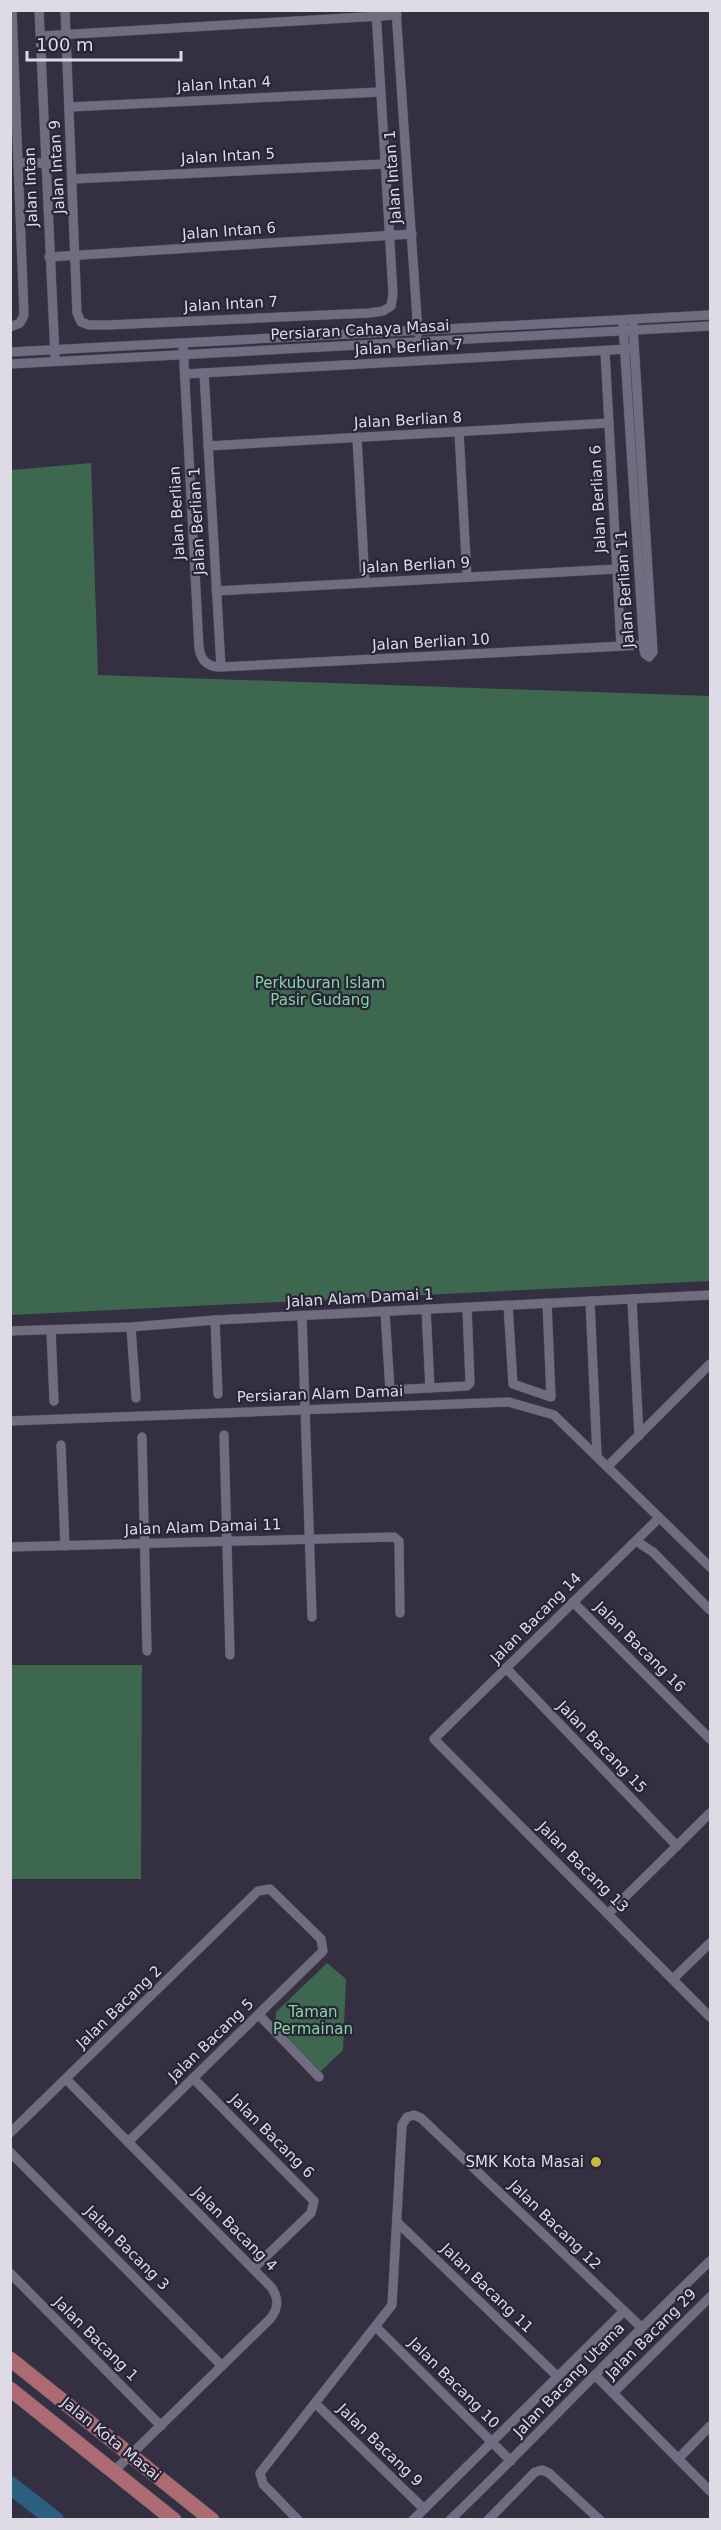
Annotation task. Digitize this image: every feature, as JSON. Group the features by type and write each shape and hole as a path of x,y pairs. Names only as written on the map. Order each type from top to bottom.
{"main road":[{"name":"Jalan Kota Masai","path":"10,2359 212,2520"},
{"name":"Jalan Kota Masai","path":"10,2389 174,2520"}],"street":[{"path":"10,327 20,323 24,315 12,10"},
{"name":"Jalan Intan","path":"39,10 55,362"},
{"name":"Jalan Intan 9","path":"65,10 77,313 81,322"},
{"name":"Jalan Intan 1","path":"376,13 393,294 391,306 382,310"},
{"path":"41,36 397,13"},
{"name":"Jalan Intan 1","path":"397,13 419,342"},
{"name":"Jalan Intan 4","path":"69,106 380,92"},
{"path":"18,163 45,163"},
{"name":"Jalan Intan 5","path":"73,179 384,164"},
{"name":"Jalan Intan 6","path":"49,257 412,234"},
{"name":"Jalan Intan 7","path":"81,322 108,326 369,313 382,310"},
{"name":"Persiaran Cahaya Masai","path":"10,352 711,315"},
{"name":"Jalan Berlian 11","path":"627,320 653,652 651,656 645,654 643,645"},
{"name":"Persiaran Cahaya Masai","path":"10,364 711,326"},
{"name":"Jalan Berlian","path":"183,344 199,648 200,655 206,664 221,667"},
{"name":"Jalan Berlian 7","path":"185,374 629,349"},
{"name":"Jalan Berlian 6","path":"604,351 621,646"},
{"name":"Jalan Berlian 1","path":"204,373 221,667"},
{"name":"Jalan Berlian 8","path":"208,446 609,423"},
{"path":"459,432 467,577"},
{"path":"357,437 365,583"},
{"name":"Jalan Berlian 9","path":"216,591 617,569"},
{"name":"Jalan Berlian 10","path":"221,667 643,645"},
{"name":"Jalan Alam Damai 1","path":"10,1331 131,1327 215,1320 711,1295"},
{"path":"632,1299 639,1436"},
{"path":"590,1301 597,1455"},
{"path":"508,1305 513,1384 551,1397 547,1303"},
{"path":"385,1312 390,1390 467,1386 471,1383 467,1307"},
{"path":"426,1309 430,1388"},
{"path":"302,1317 312,1617"},
{"path":"215,1320 218,1394"},
{"path":"131,1327 136,1398"},
{"path":"51,1331 54,1401"},
{"path":"608,1466 711,1364"},
{"name":"Persiaran Alam Damai","path":"10,1421 509,1402 554,1415 711,1567"},
{"path":"224,1435 230,1655"},
{"path":"142,1437 147,1651"},
{"path":"61,1445 65,1546"},
{"name":"Jalan Bacang 14","path":"434,1739 659,1518"},
{"name":"Jalan Alam Damai 11","path":"10,1547 397,1538 399,1541 400,1613"},
{"path":"636,1540 653,1552 711,1610"},
{"name":"Jalan Bacang 16","path":"573,1602 711,1739"},
{"name":"Jalan Bacang 15","path":"506,1668 677,1846"},
{"name":"Jalan Bacang 13","path":"434,1739 711,2017"},
{"path":"608,1914 711,1813"},
{"name":"Jalan Bacang 5","path":"128,2142 323,1951 323,1943 274,1892 262,1889 248,1902"},
{"name":"Jalan Bacang 2","path":"10,2133 248,1902"},
{"path":"673,1979 711,1943"},
{"path":"258,2015 319,2077"},
{"name":"Jalan Bacang 6","path":"193,2078 311,2198 313,2209 254,2269"},
{"name":"Jalan Bacang 4","path":"66,2079 254,2269 275,2292 277,2306 270,2319 114,2472"},
{"name":"Jalan Bacang 12","path":"397,2222 403,2122 406,2117 414,2115 423,2120 641,2327"},
{"name":"Jalan Bacang 3","path":"10,2152 222,2366"},
{"path":"298,2520 261,2481 260,2473 392,2305 397,2222"},
{"name":"Jalan Bacang 11","path":"397,2222 557,2376"},
{"name":"Jalan Bacang Utama","path":"450,2520 511,2461 641,2327 711,2261"},
{"name":"Jalan Bacang 1","path":"10,2273 161,2426"},
{"name":"Jalan Bacang 29","path":"613,2393 711,2297"},
{"path":"413,2520 624,2312"},
{"name":"Jalan Bacang 10","path":"376,2327 511,2461"},
{"path":"595,2375 711,2491"},
{"name":"Jalan Bacang 9","path":"315,2403 424,2509"},
{"path":"678,2459 711,2426"},
{"path":"488,2520 533,2474 542,2470 549,2473 600,2520"}],"green space":[{"name":"Perkuburan Islam Pasir Gudang","path":"91,463 98,675 710,696 710,1281 11,1315 11,470"},
{"path":"11,1665 142,1665 141,1879 11,1879"},
{"name":"Taman Permainan","path":"327,1963 346,1979 343,2050 320,2072 275,2027 276,2012"}],"waterway":[{"path":"10,2485 55,2520"}],"place":[{"name":"SMK Kota Masai","path":"596,2162"}]}
